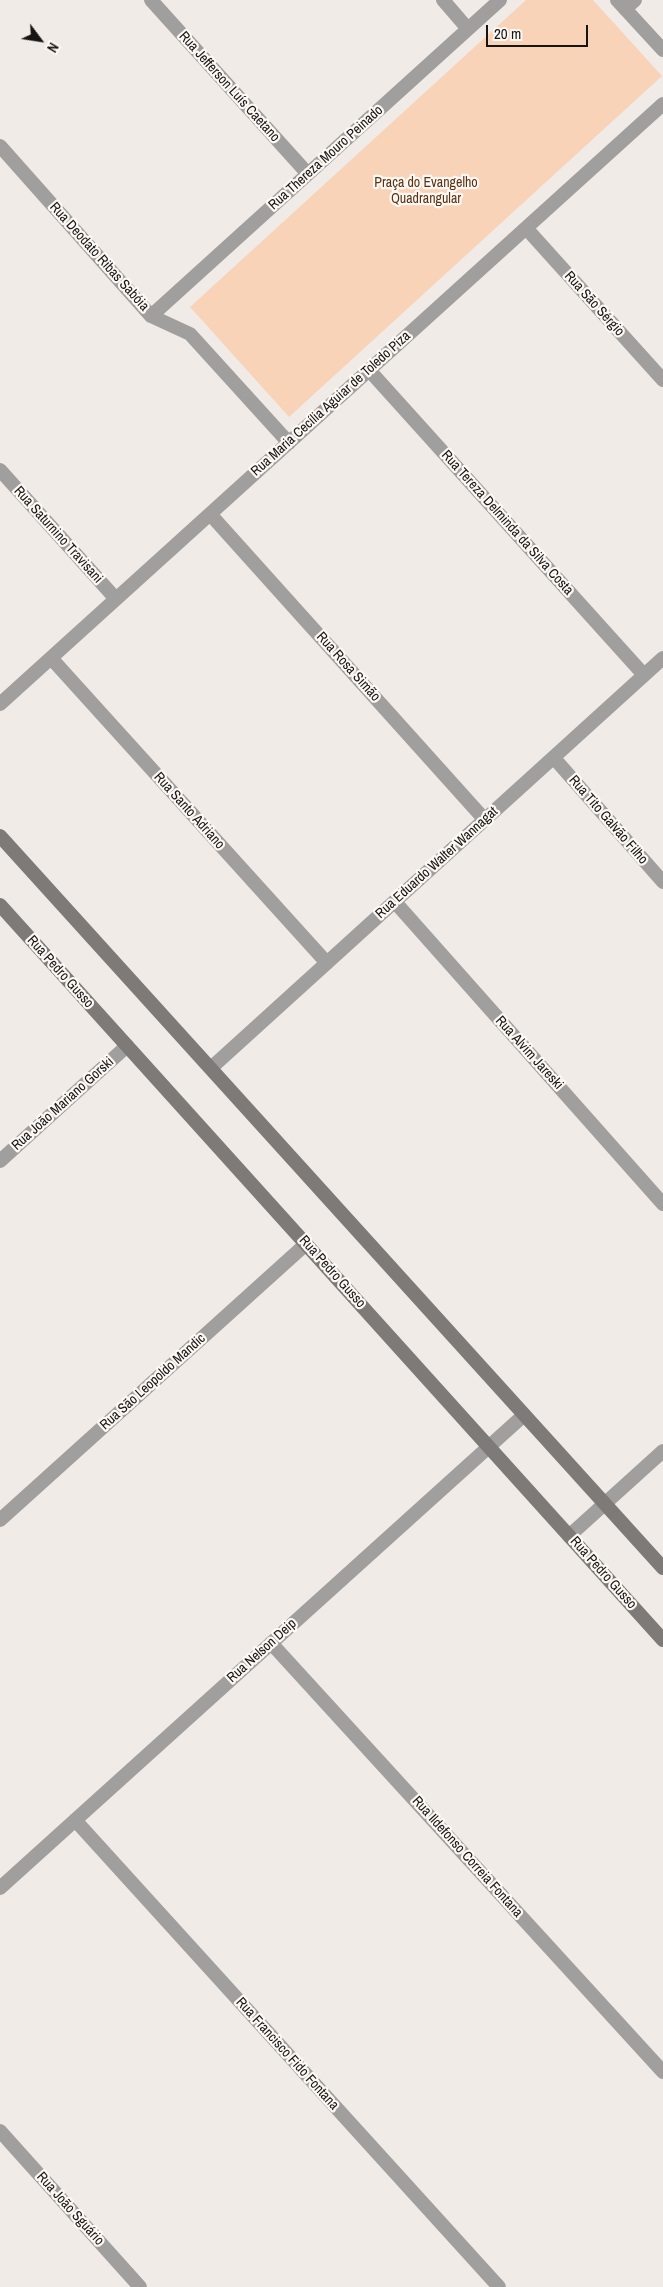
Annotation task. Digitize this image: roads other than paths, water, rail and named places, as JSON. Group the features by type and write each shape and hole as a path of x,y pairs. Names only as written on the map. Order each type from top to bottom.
{"main road":[{"path":"0,836 663,1568"},
{"name":"Rua Pedro Gusso","path":"0,905 663,1640"}],"street":[{"name":"Rua Jefferson Luís Caetano","path":"150,0 308,174"},
{"path":"443,0 468,29"},
{"name":"Rua Thereza Mouro Peinado","path":"151,316 500,0"},
{"path":"626,3 663,50"},
{"name":"Rua Maria Cecília Aguiar de Toledo Piza","path":"0,704 663,104"},
{"name":"Rua Deodato Ribas Sabóia","path":"0,146 151,316 190,334 289,443"},
{"name":"Rua São Sérgio","path":"526,228 663,380"},
{"name":"Rua Tereza Delminda da Silva Costa","path":"369,370 644,675"},
{"name":"Rua Saturnino Travisani","path":"0,470 116,599"},
{"name":"Rua Rosa Simão","path":"210,514 485,820"},
{"name":"Rua Santo Adriano","path":"51,658 327,963"},
{"name":"Rua Eduardo Walter Wannagat","path":"211,1068 663,658"},
{"name":"Rua Tito Galvão Filho","path":"554,758 663,882"},
{"name":"Rua Alvim Jareski","path":"395,902 663,1204"},
{"name":"Rua João Mariano Gorski","path":"0,1161 127,1046"},
{"name":"Rua São Leopoldo Mandic","path":"0,1520 306,1244"},
{"name":"Rua Nelson Deip","path":"0,1888 524,1415"},
{"path":"569,1536 663,1451"},
{"name":"Rua Ildefonso Correia Fontana","path":"272,1643 663,2072"},
{"name":"Rua Francisco Fido Fontana","path":"75,1820 499,2287"},
{"name":"Rua João Sguário","path":"0,2130 140,2287"}],"park label":[{"name":"Praça do Evangelho Quadrangular","path":"426,192"}]}
